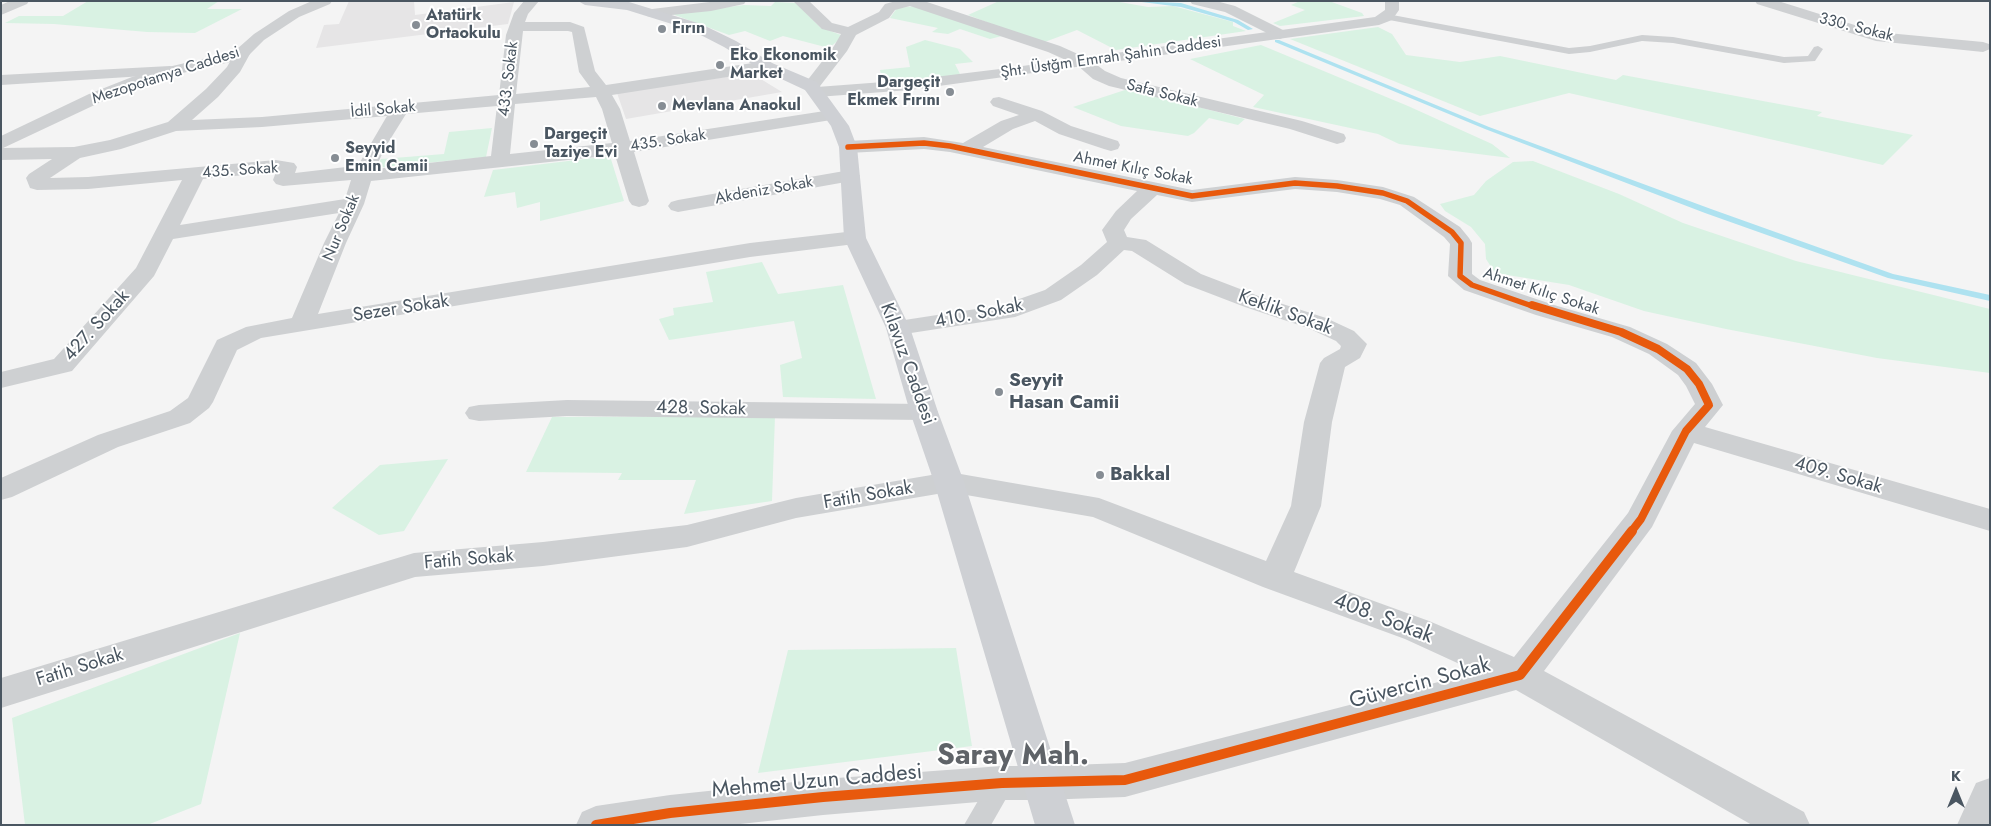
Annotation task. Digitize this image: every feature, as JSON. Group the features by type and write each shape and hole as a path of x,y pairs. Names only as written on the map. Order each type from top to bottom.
{"main road":[{"path":"586,1 628,6 696,27 730,44 766,66 814,89"},
{"name":"Kılavuz Caddesi","path":"814,89 840,126 848,147 855,238 898,328 924,412 950,482 1055,825"}],"street":[{"path":"1,11 22,1"},
{"name":"Mezopotamya Caddesi","path":"1,143 95,98 170,71 224,59 243,52 259,37 294,14 325,1"},
{"name":"433. Sokak","path":"500,162 514,35 521,13 532,1"},
{"path":"652,13 711,7 739,1"},
{"path":"800,1 827,26 850,32"},
{"path":"1197,1 1220,3 1280,34"},
{"path":"1387,17 1392,10 1392,1"},
{"name":"330. Sokak","path":"1762,1 1876,36 1983,47"},
{"path":"814,89 850,32 884,15 890,7 909,2"},
{"name":"Safa Sokak","path":"909,2 1054,49 1083,62 1099,75 1115,82 1296,125 1337,138"},
{"name":"Şht. Üstğm Emrah Şahin Caddesi","path":"814,89 910,85 1379,21 1387,17"},
{"path":"518,27 570,26 579,30 587,72 602,91 611,109 639,200"},
{"path":"174,126 212,93 234,69 243,52"},
{"name":"İdil Sokak","path":"1,154 74,153 114,145 174,126 262,122 506,98 602,91 766,66"},
{"path":"1,80 170,71"},
{"path":"999,102 1036,115 1065,130 1111,145"},
{"name":"Nur Sokak","path":"302,324 325,266 354,204 362,176 377,146 401,108"},
{"name":"435. Sokak","path":"74,153 36,178 37,184 88,183 276,166 288,167 283,180 346,173 362,176 623,148 831,115"},
{"path":"966,148 1007,125 1036,115"},
{"name":"Ahmet Kılıç Sokak","path":"848,147 924,143 966,148 1151,189 1192,196 1295,183 1337,186 1383,193 1407,201 1452,232 1461,243 1460,276 1472,284 1545,310 1621,332 1658,349 1687,369 1698,384 1709,405 1686,432"},
{"name":"427. Sokak","path":"1,380 63,366 146,271 195,174"},
{"name":"Akdeniz Sokak","path":"678,206 850,176"},
{"path":"1119,244 1113,230 1123,215 1151,189"},
{"path":"165,234 354,204"},
{"name":"Sezer Sokak","path":"1,490 108,441 180,417 199,402 226,345 255,332 750,250 855,238"},
{"name":"410. Sokak","path":"898,328 1006,312 1053,295 1089,270 1119,244"},
{"name":"Keklik Sokak","path":"1119,244 1138,245 1193,279 1253,302 1317,323 1345,336 1354,344 1351,353 1333,363 1318,422 1306,506 1275,578"},
{"name":"428. Sokak","path":"478,413 567,408 924,412"},
{"name":"409. Sokak","path":"1686,432 1990,520"},
{"name":"Güvercin Sokak","path":"1041,783 1125,780 1520,675 1641,519 1686,432"},
{"name":"408. Sokak","path":"950,482 1099,508 1275,578 1417,630 1520,675 1790,825"},
{"name":"Fatih Sokak","path":"1,693 414,565 543,554 688,536 796,508 950,482"},
{"name":"Mehmet Uzun Caddesi","path":"596,825 668,819 823,797 1002,783 1041,783"},
{"path":"1977,825 1990,796"}],"lane":[{"path":"1387,17 1569,51 1590,49 1642,38 1673,40 1784,60 1811,59 1818,49"},
{"path":"977,825 1002,783"}],"shaded area":[{"name":"Atatürk Ortaokulu","path":"349,1 414,1 415,15 514,2 508,24 316,48 324,25 339,24"},
{"name":"Mevlana Anaokul","path":"751,73 782,92 626,119 617,93"}],"green space":[{"path":"88,1 219,1 207,9 242,9 195,33 147,32 54,24 5,23 19,16 63,16"},
{"path":"999,1 1114,1 1148,7 1173,6 1233,22 1233,26 1246,31 1116,50 1077,30 1042,43 968,15"},
{"path":"1300,1 1329,1 1362,13 1364,16 1280,26 1273,23 1305,10 1291,5"},
{"path":"775,2 796,3 820,27 841,35 840,39 829,48 783,36 770,41 745,31 729,35 672,14 744,5 771,6"},
{"path":"915,6 1002,36 990,39 960,29 948,34 932,32 938,28 890,18 897,8"},
{"path":"1378,27 1392,34 1406,55 1460,62 1500,56 1616,80 1623,75 1822,112 1817,116 1913,135 1883,165 1569,93 1480,116 1290,39"},
{"path":"925,40 960,49 973,62 955,64 961,76 882,80 880,70 910,67 906,47"},
{"path":"1261,45 1408,106 1492,144 1510,158 1399,144 1378,134 1253,107 1264,95 1190,59"},
{"path":"1128,89 1245,119 1238,125 1209,118 1194,133 1188,136 1121,126 1073,107"},
{"path":"492,128 486,157 376,168 381,159 444,154 449,132"},
{"path":"610,156 624,201 540,221 540,202 517,208 515,192 484,197 493,170"},
{"path":"1533,161 1619,194 1683,223 1796,261 1990,309 1990,373 1877,358 1726,329 1644,311 1569,285 1495,273 1486,259 1485,244 1471,227 1445,211 1440,204 1474,195 1486,181 1513,162"},
{"path":"762,262 778,294 843,285 876,399 783,397 780,365 802,358 794,321 669,340 659,319 674,315 673,308 713,302 706,272"},
{"path":"775,416 772,501 684,514 696,480 618,480 622,473 526,472 552,417"},
{"path":"448,459 404,531 379,535 332,508 380,465"},
{"path":"240,633 201,804 147,825 25,825 12,718"},
{"path":"956,648 972,746 758,773 788,650"}],"waterway":[{"path":"1136,1 1181,5 1236,21 1250,29"},
{"path":"1277,41 1487,128 1708,211 1891,276 1990,298"}],"cycle path":[{"path":"596,825 670,813 823,797 1002,783 1125,780 1520,675 1641,519 1686,431 1709,405 1699,384 1687,369 1658,349 1621,332 1545,310 1472,285 1460,276 1461,243 1452,232 1407,201 1383,193 1337,186 1295,183 1192,196 950,146 924,143 848,147"}],"place":[{"name":"Atatürk Ortaokulu","path":"416,25"},
{"name":"Fırın","path":"662,29"},
{"name":"Eko Ekonomik Market","path":"720,65"},
{"name":"Dargeçit Ekmek Fırını","path":"950,92"},
{"name":"Mevlana Anaokul","path":"662,106"},
{"name":"Dargeçit Taziye Evi","path":"534,144"},
{"name":"Seyyid Emin Camii","path":"335,158"},
{"name":"Seyyit Hasan Camii","path":"999,392"},
{"name":"Bakkal","path":"1100,475"}],"district":[{"name":"Saray Mah.","path":"1013,757"}]}
